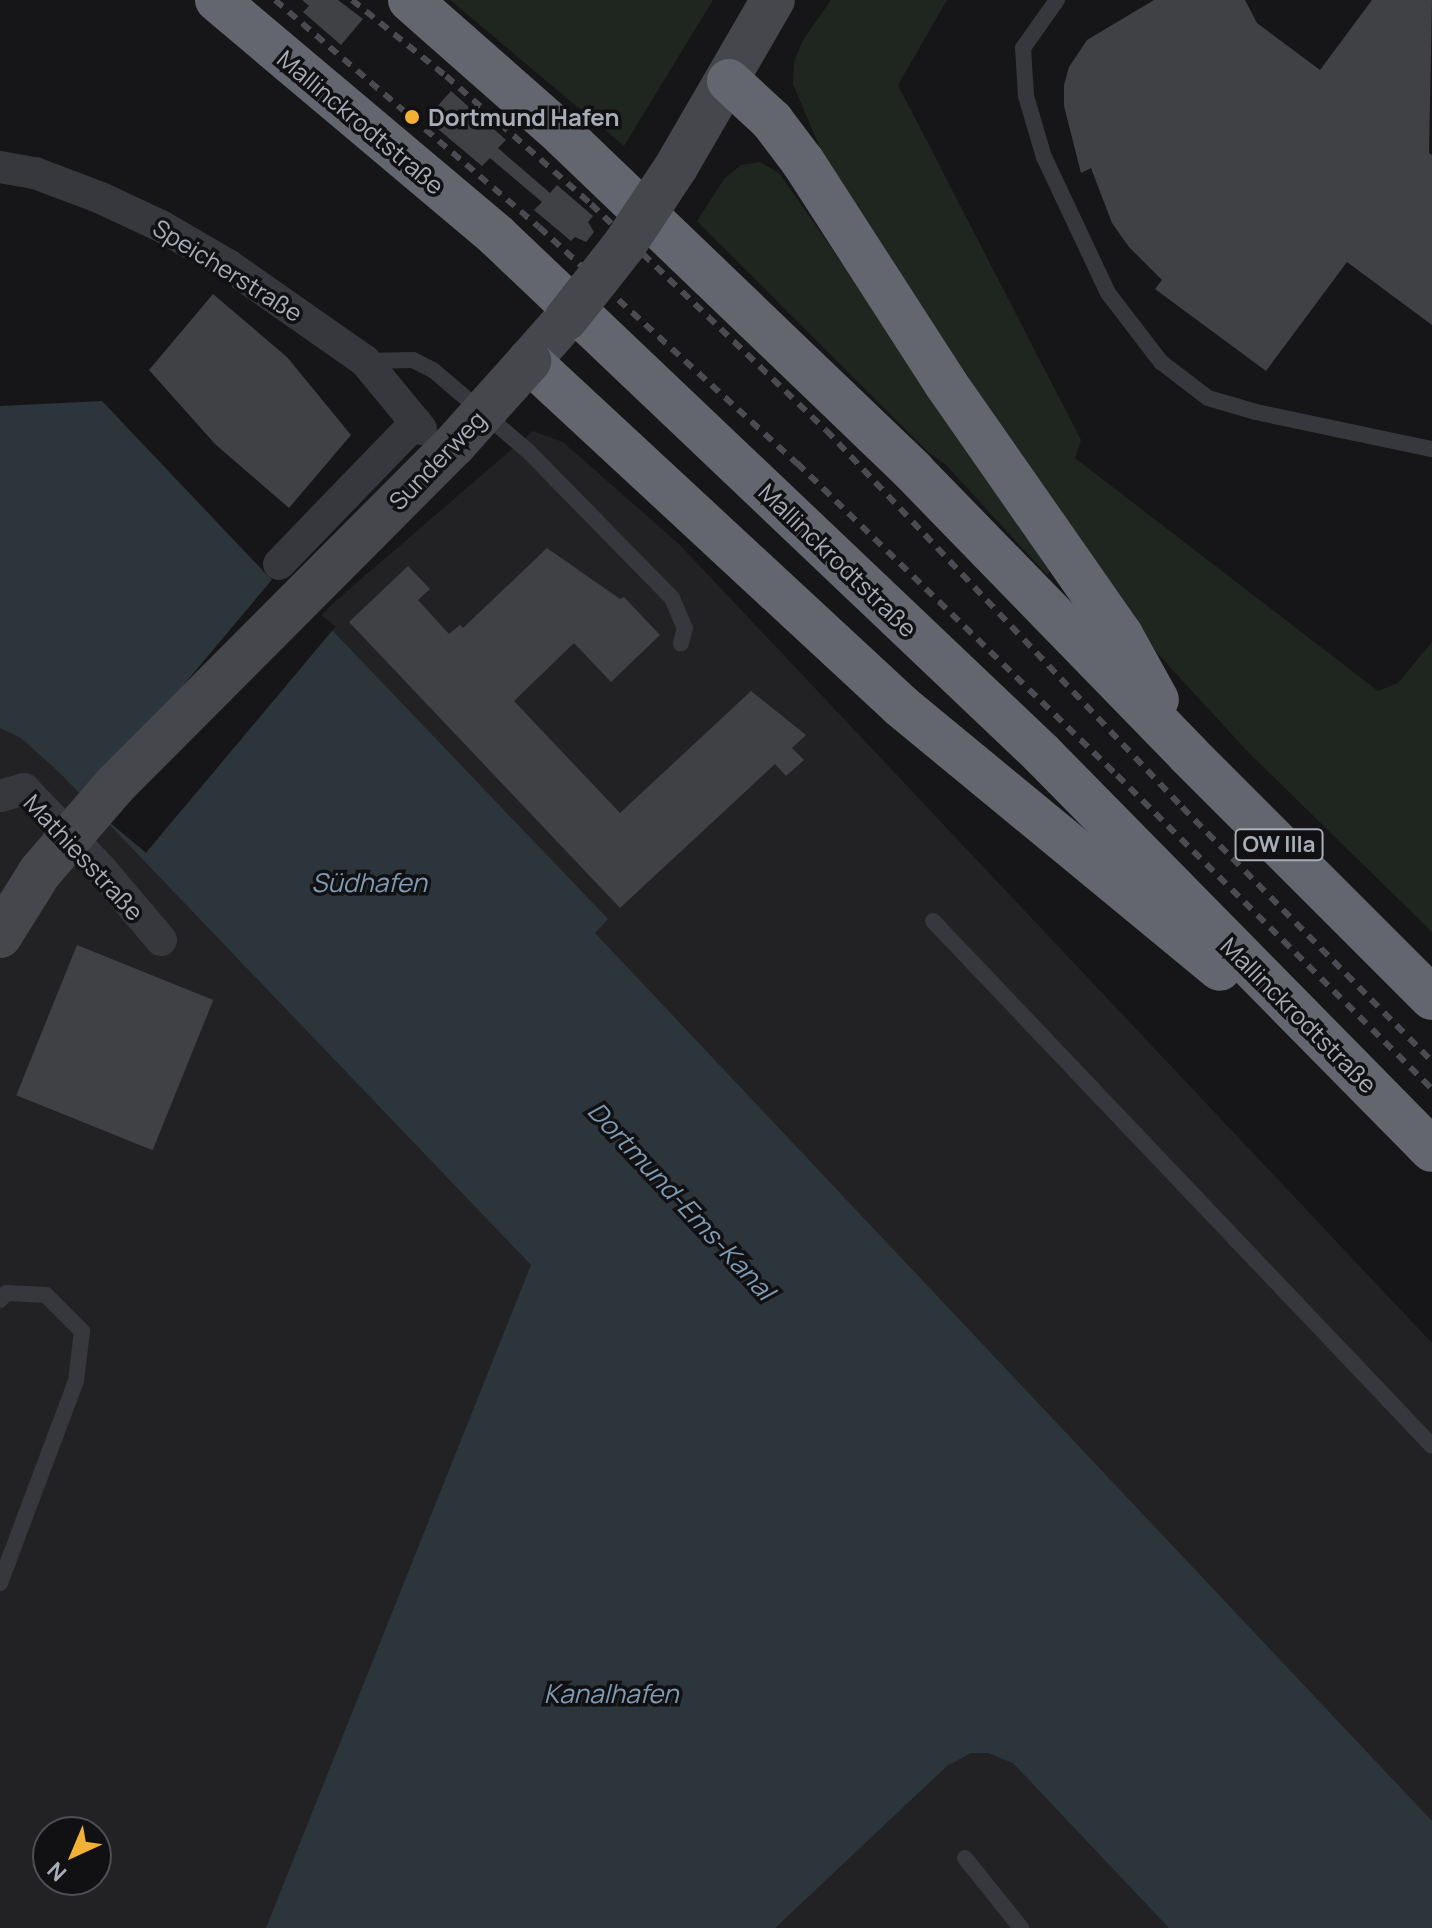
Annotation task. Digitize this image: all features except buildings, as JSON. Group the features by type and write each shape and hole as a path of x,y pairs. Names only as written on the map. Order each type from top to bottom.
{"highway":[{"name":"Mallinckrodtstraße","path":"217,0 497,236 1041,753 1432,1150"},
{"path":"410,0 564,136 913,471 1188,754"},
{"path":"729,81 772,121 803,162 946,384 1121,635 1188,754"},
{"path":"529,361 901,706 1191,947 1358,1076"},
{"name":"OW IIIa","path":"1188,754 1432,998"}],"main road":[{"name":"Sunderweg","path":"0,936 40,872 115,785 454,445 529,361 625,244 729,81 773,0"}],"street":[{"name":"Speicherstraße","path":"0,167 35,173 161,226 282,300 365,361 419,425 279,564"},
{"name":"Mathiesstraße","path":"0,796 24,789 101,869 161,940"}],"lane":[{"path":"1057,0 1023,48 1026,96 1044,157 1108,293 1161,362 1208,398 1256,412 1432,449"},
{"path":"365,361 413,360 433,370 528,451 672,598 685,628 681,643"},
{"path":"933,921 1432,1446"},
{"path":"0,1300 6,1293 46,1295 82,1331 76,1381 0,1583"},
{"path":"965,1858 1021,1928"}],"shaded area":[{"path":"450,0 713,0 624,146"},
{"path":"831,0 947,0 898,85 1081,440 1075,458 1378,691 1398,683 1432,642 1432,932 1247,751 1138,632 1076,547 823,155 793,84 794,62 803,40"},
{"path":"760,162 779,173 817,227 1016,516 1050,572 1047,575 946,465 928,452 697,221 724,179 741,165"},
{"path":"533,431 563,442 680,545 1432,1343 1432,1928 0,1928 0,530 216,724 331,605"}],"water":[{"name":"Südhafen","path":"102,401 267,575 332,630 608,919 595,933 1432,1821 1432,1928 1169,1928 1013,1763 988,1753 971,1753 947,1766 775,1928 266,1928 531,1265 61,774 21,738 0,728 0,406"}],"pier":[{"path":"275,576 336,627 146,853 85,802"}],"railway":[{"path":"275,0 539,227 797,463 1117,775 1432,1089"},
{"path":"352,0 446,76 591,204 826,430 1182,807 1432,1061"}],"place":[{"name":"Dortmund Hafen","path":"412,117"}],"water label":[{"name":"Dortmund-Ems-Kanal","path":"681,1201"},
{"name":"Kanalhafen","path":"611,1694"}]}
